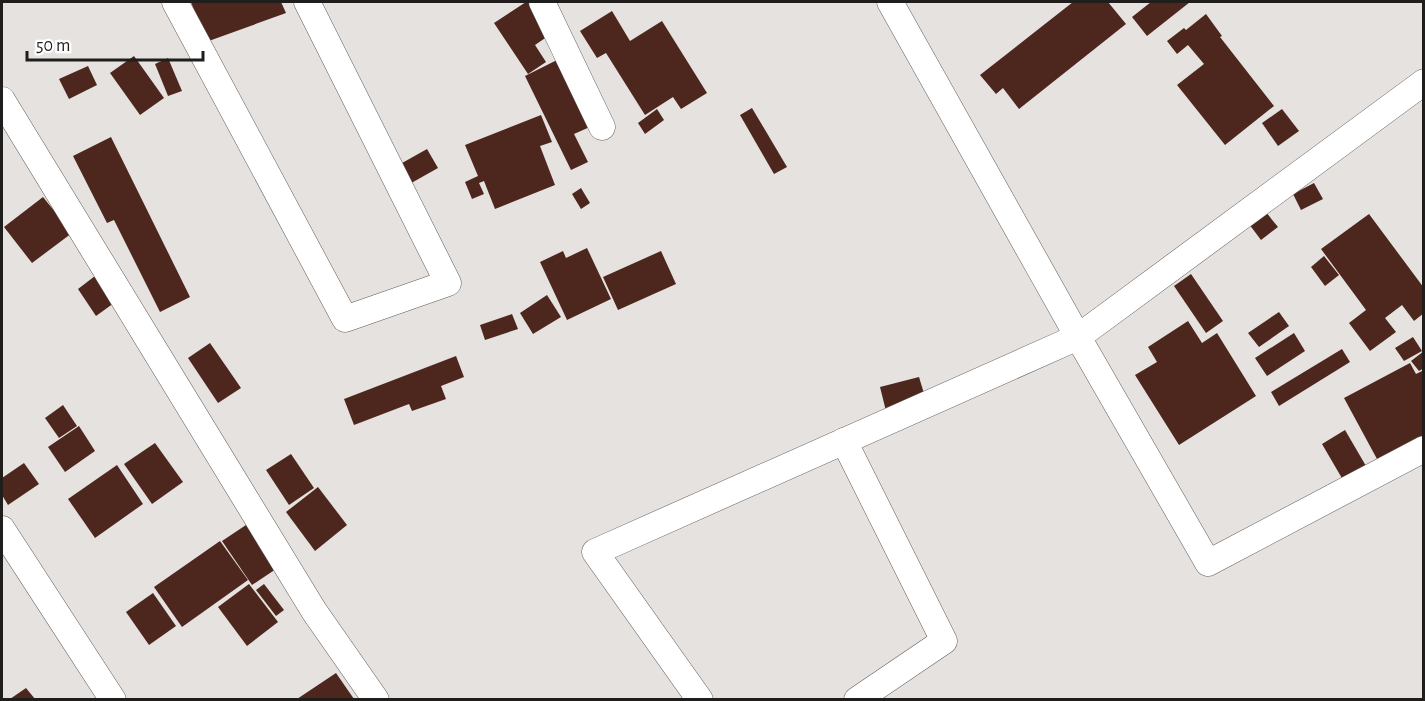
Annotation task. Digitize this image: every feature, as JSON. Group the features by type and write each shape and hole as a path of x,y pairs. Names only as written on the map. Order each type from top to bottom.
{"street":[{"path":"175,2 345,319 448,283 307,2"},
{"path":"542,2 602,127"},
{"path":"890,2 1078,338 1208,563 1424,449"},
{"path":"700,699 595,552 1078,338 1424,82"},
{"path":"2,100 314,611 376,699"},
{"path":"844,441 944,640 857,699"},
{"path":"2,529 113,699"}],"building":[{"path":"191,2 281,2 286,13 206,42"},
{"path":"526,2 533,2 554,32 535,45 546,62 528,74 494,23"},
{"path":"1073,2 1108,2 1126,24 1019,109 1003,88 996,94 980,75"},
{"path":"1151,2 1190,2 1147,36 1132,17"},
{"path":"612,11 630,41 662,21 707,93 681,109 673,97 645,115 606,53 597,58 580,31"},
{"path":"1206,14 1222,36 1220,37 1274,106 1225,145 1177,85 1204,64 1188,45 1177,54 1167,41"},
{"path":"134,56 164,98 140,115 110,73"},
{"path":"168,58 182,91 168,96 155,64"},
{"path":"559,59 592,126 574,134 588,162 571,170 525,76"},
{"path":"88,66 97,85 69,99 59,79"},
{"path":"752,108 787,167 774,174 740,115"},
{"path":"657,109 664,120 645,134 638,123"},
{"path":"1282,109 1299,131 1278,146 1262,123"},
{"path":"541,115 552,142 540,146 555,185 495,209 484,181 479,183 484,194 472,199 465,182 478,176 465,145"},
{"path":"111,137 190,297 160,312 114,220 107,223 73,156"},
{"path":"427,149 438,168 406,186 395,167"},
{"path":"1314,183 1323,199 1301,210 1293,194"},
{"path":"581,188 590,203 581,209 572,194"},
{"path":"43,197 72,233 32,263 4,227"},
{"path":"1265,211 1278,227 1261,240 1249,224"},
{"path":"1369,214 1424,288 1424,313 1414,321 1402,305 1385,318 1396,332 1370,351 1349,323 1366,310 1321,249"},
{"path":"587,248 611,299 567,320 540,262 563,251 566,258"},
{"path":"661,251 676,284 618,310 603,277"},
{"path":"1324,256 1339,275 1325,286 1311,267"},
{"path":"1191,274 1223,321 1206,333 1174,286"},
{"path":"95,276 114,303 96,316 78,289"},
{"path":"547,295 561,317 533,334 520,313"},
{"path":"1279,312 1289,326 1259,347 1248,333"},
{"path":"512,314 518,329 485,340 480,325"},
{"path":"1188,321 1202,343 1217,333 1256,396 1179,445 1135,375 1157,362 1148,347"},
{"path":"1294,333 1305,351 1267,376 1255,358"},
{"path":"1413,337 1422,351 1404,361 1395,348"},
{"path":"210,343 241,388 218,403 188,358"},
{"path":"1342,349 1350,362 1279,406 1271,392"},
{"path":"1424,351 1424,368 1419,371 1411,361"},
{"path":"456,356 464,377 441,386 446,399 412,411 409,404 354,425 344,399"},
{"path":"1410,363 1416,374 1424,370 1424,435 1377,459 1344,398"},
{"path":"919,377 926,400 886,411 880,387"},
{"path":"63,405 77,426 59,438 45,418"},
{"path":"79,426 95,451 65,472 48,447"},
{"path":"1345,430 1366,466 1343,480 1322,444"},
{"path":"155,443 183,482 152,504 124,464"},
{"path":"291,454 314,488 289,505 266,470"},
{"path":"24,463 39,484 8,505 2,495 2,478"},
{"path":"117,465 143,504 95,538 68,499"},
{"path":"318,487 347,525 315,551 286,512"},
{"path":"246,525 276,569 252,585 222,541"},
{"path":"220,541 248,580 182,627 154,587"},
{"path":"249,584 278,622 247,646 218,607"},
{"path":"264,584 284,610 276,616 256,590"},
{"path":"153,593 176,626 149,645 126,612"},
{"path":"336,673 354,699 297,699"},
{"path":"26,688 35,699 10,699"}]}
